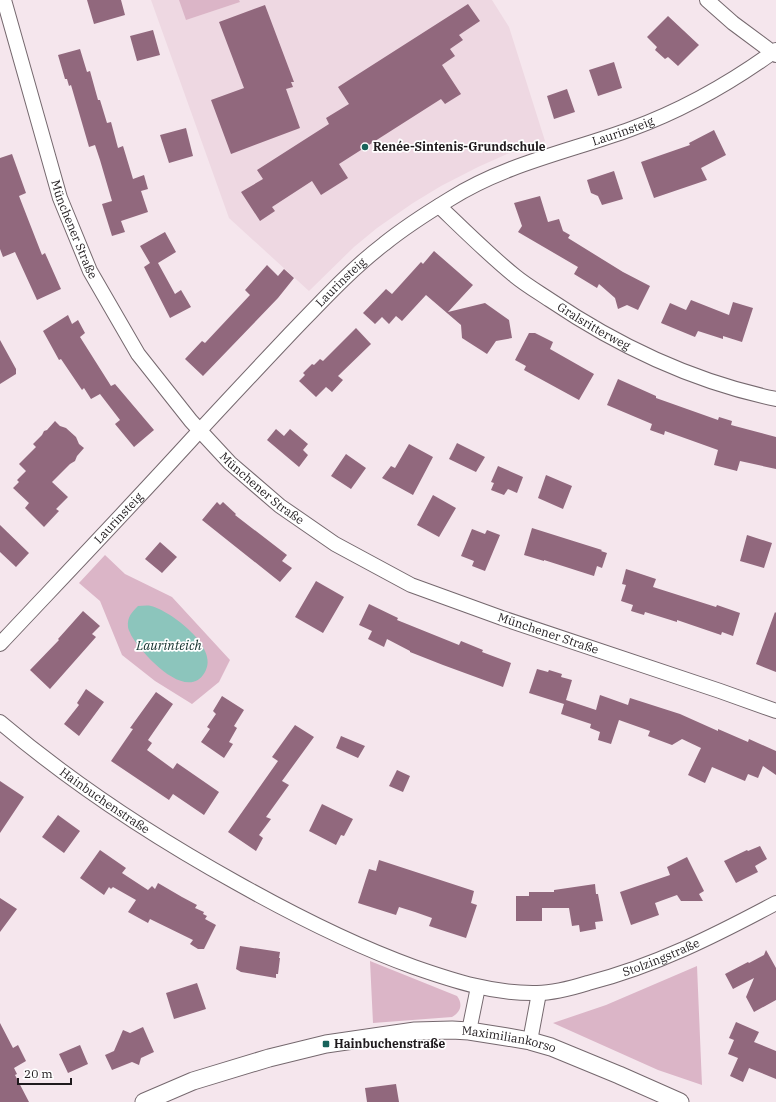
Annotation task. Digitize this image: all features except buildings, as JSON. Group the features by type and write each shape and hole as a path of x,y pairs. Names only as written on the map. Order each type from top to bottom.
{"street":[{"name":"Münchener Straße","path":"4,0 60,198 90,271 138,354 200,430 230,463 280,506 335,544 411,585 776,711"},
{"path":"707,0 733,23 775,53"},
{"name":"Laurinsteig","path":"0,644 315,308 345,278 382,245 456,195 480,183 522,164 633,128 681,108 728,82 775,53"},
{"name":"Gralsritterweg","path":"439,206 491,257 516,277 574,317 604,334 673,366 738,389 776,399"},
{"name":"Hainbuchenstraße","path":"0,722 58,768 130,819 195,860 249,890 326,930 380,954 457,982 496,990"},
{"name":"Stolzingstraße","path":"496,990 519,993 539,993 567,989 608,978 658,960 714,936 776,903"},
{"path":"469,1031 478,987"},
{"path":"530,1041 539,993"},
{"name":"Maximiliankorso","path":"144,1102 193,1081 269,1058 326,1044 415,1031 469,1031 530,1041 551,1047 680,1102"}],"shaded area":[{"name":"Renée-Sintenis-Grundschule","path":"151,0 492,0 509,27 545,141 507,154 478,167 441,186 413,203 377,228 354,247 309,291 229,218"},
{"path":"179,0 239,0 240,2 186,20"},
{"path":"105,555 125,574 172,597 230,660 219,682 192,704 155,681 122,655 100,601 79,583"},
{"path":"370,961 457,996 460,1002 459,1010 452,1017 373,1023"},
{"path":"697,966 702,1085 658,1070 553,1023 606,1005"}],"water":[{"name":"Laurinteich","path":"138,606 151,606 160,609 181,623 200,642 206,652 208,662 205,672 197,680 187,682 176,679 154,663 136,643 128,628 128,620 130,615"}],"place":[{"name":"Renée-Sintenis-Grundschule","path":"365,147"},
{"name":"Hainbuchenstraße","path":"326,1044"}]}
